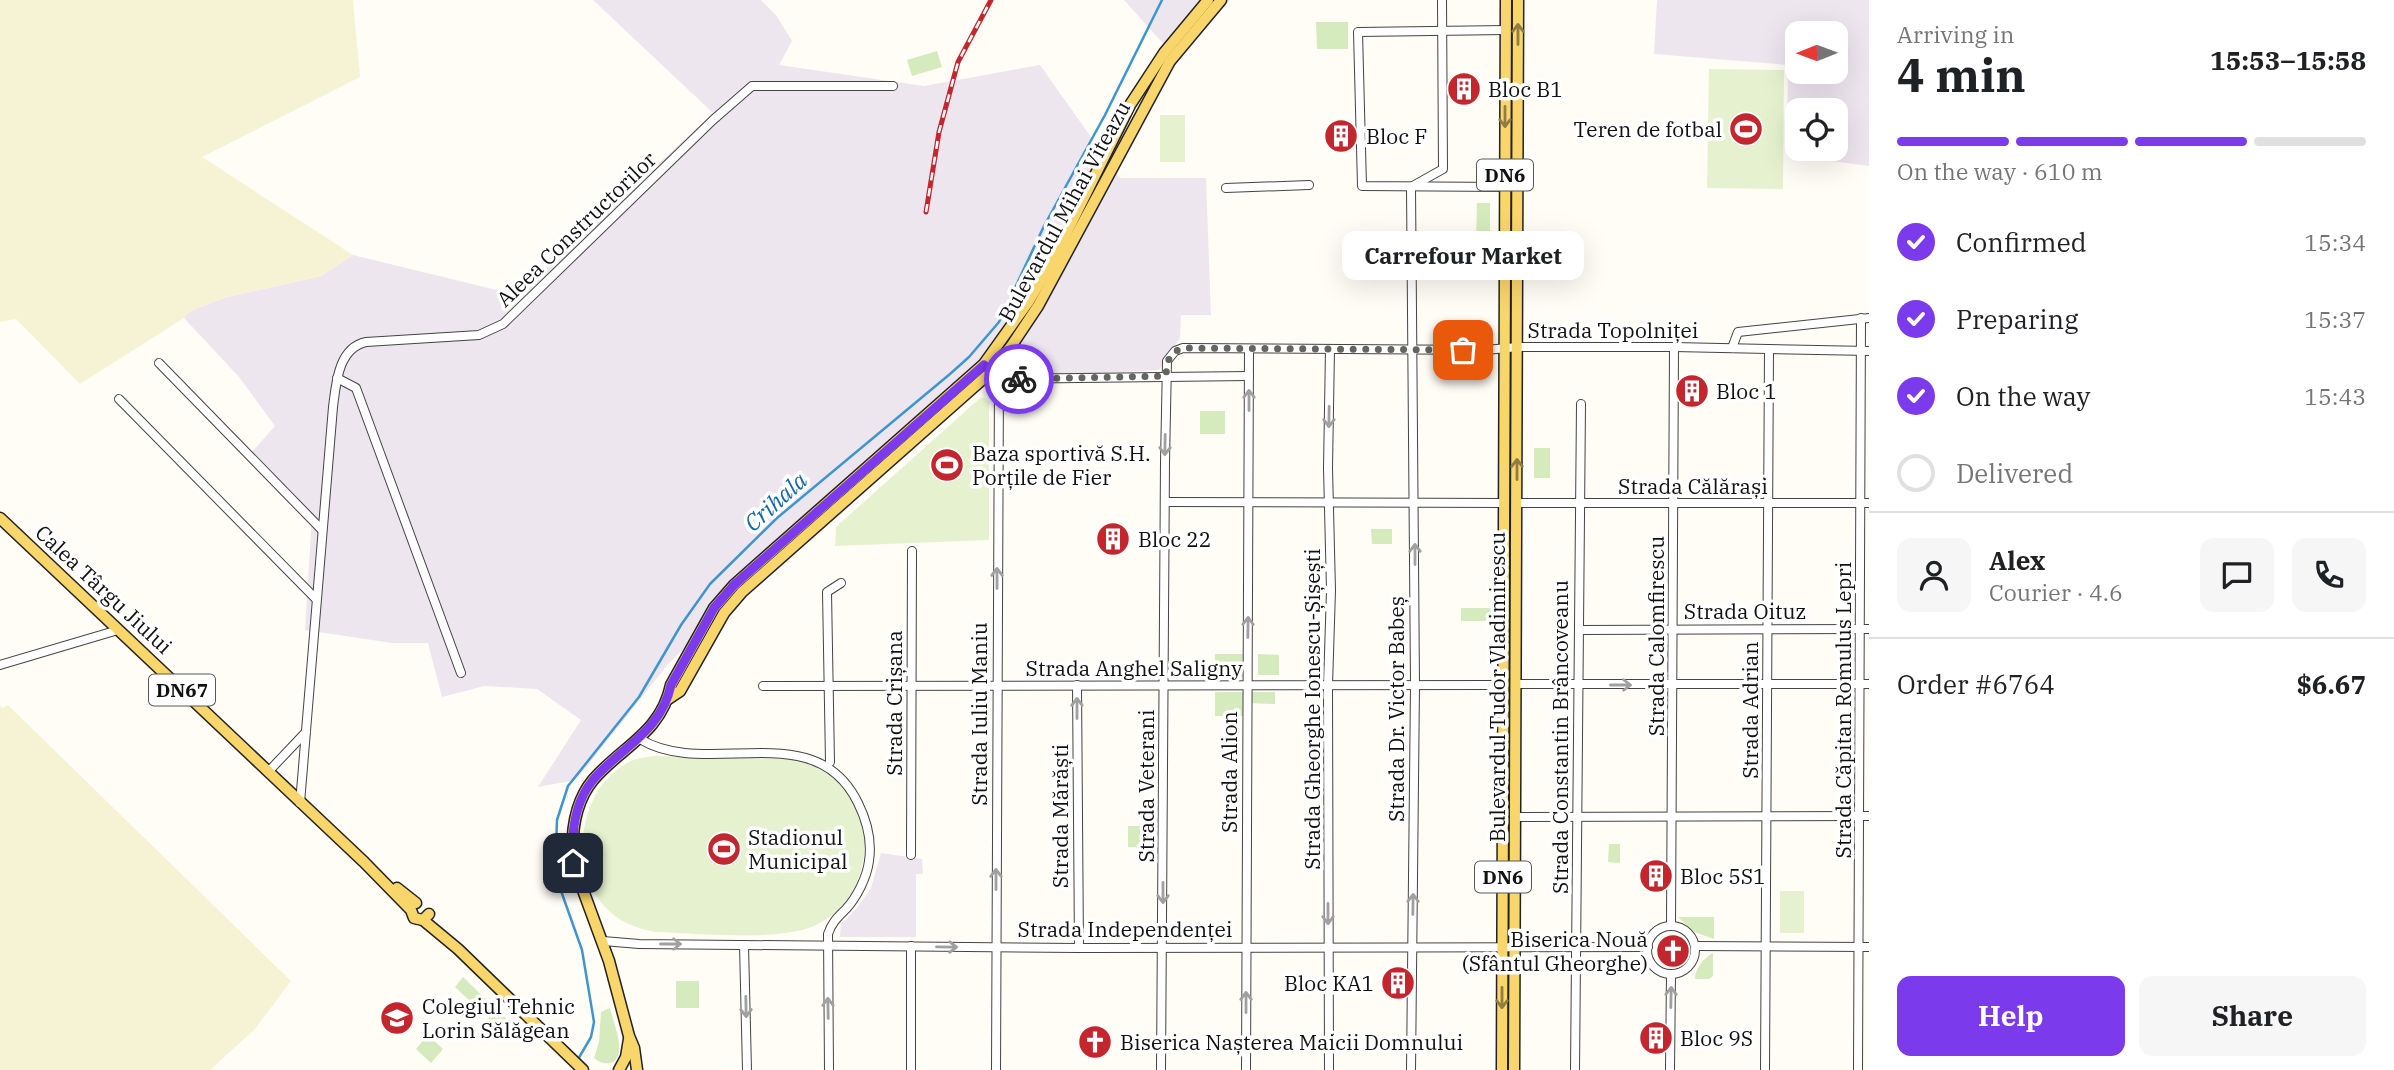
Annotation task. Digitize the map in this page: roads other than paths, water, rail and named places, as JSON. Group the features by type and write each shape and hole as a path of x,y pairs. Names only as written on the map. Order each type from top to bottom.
{"main road":[{"name":"Bulevardul Mihai Viteazu","path":"637,1070 636,1053 603,941 573,863 575,821 584,793 593,781 640,739 668,699 671,685 714,608 734,585 992,372 1038,306 1130,105 1164,53 1208,0"},
{"name":"Bulevardul Mihai Viteazu","path":"1083,210 1170,61 1222,0"},
{"name":"DN6","path":"1505,350 1506,0"},
{"name":"DN6","path":"1518,0 1518,347"},
{"name":"Bulevardul Tudor Vladimirescu","path":"1502,1070 1504,685 1518,347"},
{"name":"Bulevardul Tudor Vladimirescu","path":"1505,350 1517,684 1514,1070"},
{"name":"Calea Târgu Jiului","path":"0,518 364,862 414,906 426,905 426,917 583,1070"},
{"path":"619,1070 626,1057 629,1036"}],"street":[{"path":"1411,187 1443,169 1442,0"},
{"path":"1505,187 1362,187 1357,32 1506,30"},
{"name":"Aleea Constructorilor","path":"300,803 337,378 346,356 358,344 479,335 503,324 713,120 752,86 893,86"},
{"path":"1226,188 1309,185"},
{"name":"Strada Dr. Victor Babeș","path":"1411,187 1415,502 1411,1070"},
{"path":"1732,348 1738,332 1865,318"},
{"name":"Strada Căpitan Romulus Lepri","path":"1858,1070 1864,816 1865,318"},
{"name":"Strada Topolniței","path":"1166,376 1167,361 1175,351 1183,348 1505,350 1518,347 1674,347 1865,351"},
{"name":"Strada Calomfirescu","path":"1671,926 1674,347"},
{"name":"Strada Alion","path":"1246,1070 1249,349"},
{"name":"Strada Gheorghe Ionescu-Șișești","path":"1329,1070 1330,349"},
{"name":"Strada Adrian","path":"1765,1070 1769,349"},
{"path":"159,363 322,530"},
{"path":"992,372 1249,376"},
{"name":"Strada Iuliu Maniu","path":"992,372 996,685 996,1070"},
{"name":"Strada Veterani","path":"1161,1070 1166,376"},
{"path":"337,378 356,388 461,673"},
{"path":"119,399 316,599"},
{"name":"Strada Constantin Brâncoveanu","path":"1575,1070 1581,404"},
{"name":"Strada Călărași","path":"1165,502 1865,503"},
{"name":"Strada Crișana","path":"911,855 912,551"},
{"path":"830,762 827,592 842,583"},
{"name":"Strada Oituz","path":"1579,630 1865,629"},
{"path":"0,666 118,630"},
{"path":"1517,684 1865,684"},
{"name":"Strada Mărăști","path":"1077,685 1079,947"},
{"name":"Strada Anghel Saligny","path":"763,686 1504,685"},
{"path":"268,772 306,732"},
{"path":"640,739 651,746 672,752 788,754 808,758 830,769 853,793 867,827 869,862 856,894 831,926 827,946 829,1070"},
{"path":"1515,817 1864,816"},
{"path":"1665,927 1678,927 1689,934 1695,946 1692,962 1679,973 1664,973 1651,963 1648,947 1653,934 1665,927"},
{"name":"Strada Independenței","path":"603,941 639,944 996,947 1648,947"},
{"path":"744,945 747,1070"},
{"path":"911,946 911,1070"},
{"path":"1695,946 1869,947"},
{"path":"1670,1070 1671,974"}],"waterway":[{"name":"Crihala","path":"577,1061 591,1037 594,1022 582,950 560,888 556,848 557,820 568,786 639,697 681,625 710,584 777,518 969,357 999,322 1044,226 1105,115 1162,0"}],"railway":[{"path":"926,212 939,132 958,62 991,0"}],"place":[{"name":"Bloc B1","path":"1464,89"},
{"name":"Teren de fotbal","path":"1746,129"},
{"name":"Bloc F","path":"1341,136"},
{"name":"Carrefour Market","path":"1463,350"},
{"name":"Bloc 1","path":"1692,391"},
{"name":"Baza sportivă S.H. Porțile de Fier","path":"947,465"},
{"name":"Bloc 22","path":"1113,539"},
{"name":"Stadionul Municipal","path":"724,849"},
{"name":"Bloc 5S1","path":"1656,876"},
{"name":"Biserica Nouă (Sfântul Gheorghe)","path":"1673,951"},
{"name":"Bloc KA1","path":"1398,983"},
{"name":"Colegiul Tehnic Lorin Sălăgean","path":"397,1018"},
{"name":"Bloc 9S","path":"1656,1038"},
{"name":"Biserica Nașterea Maicii Domnului","path":"1095,1042"}]}
